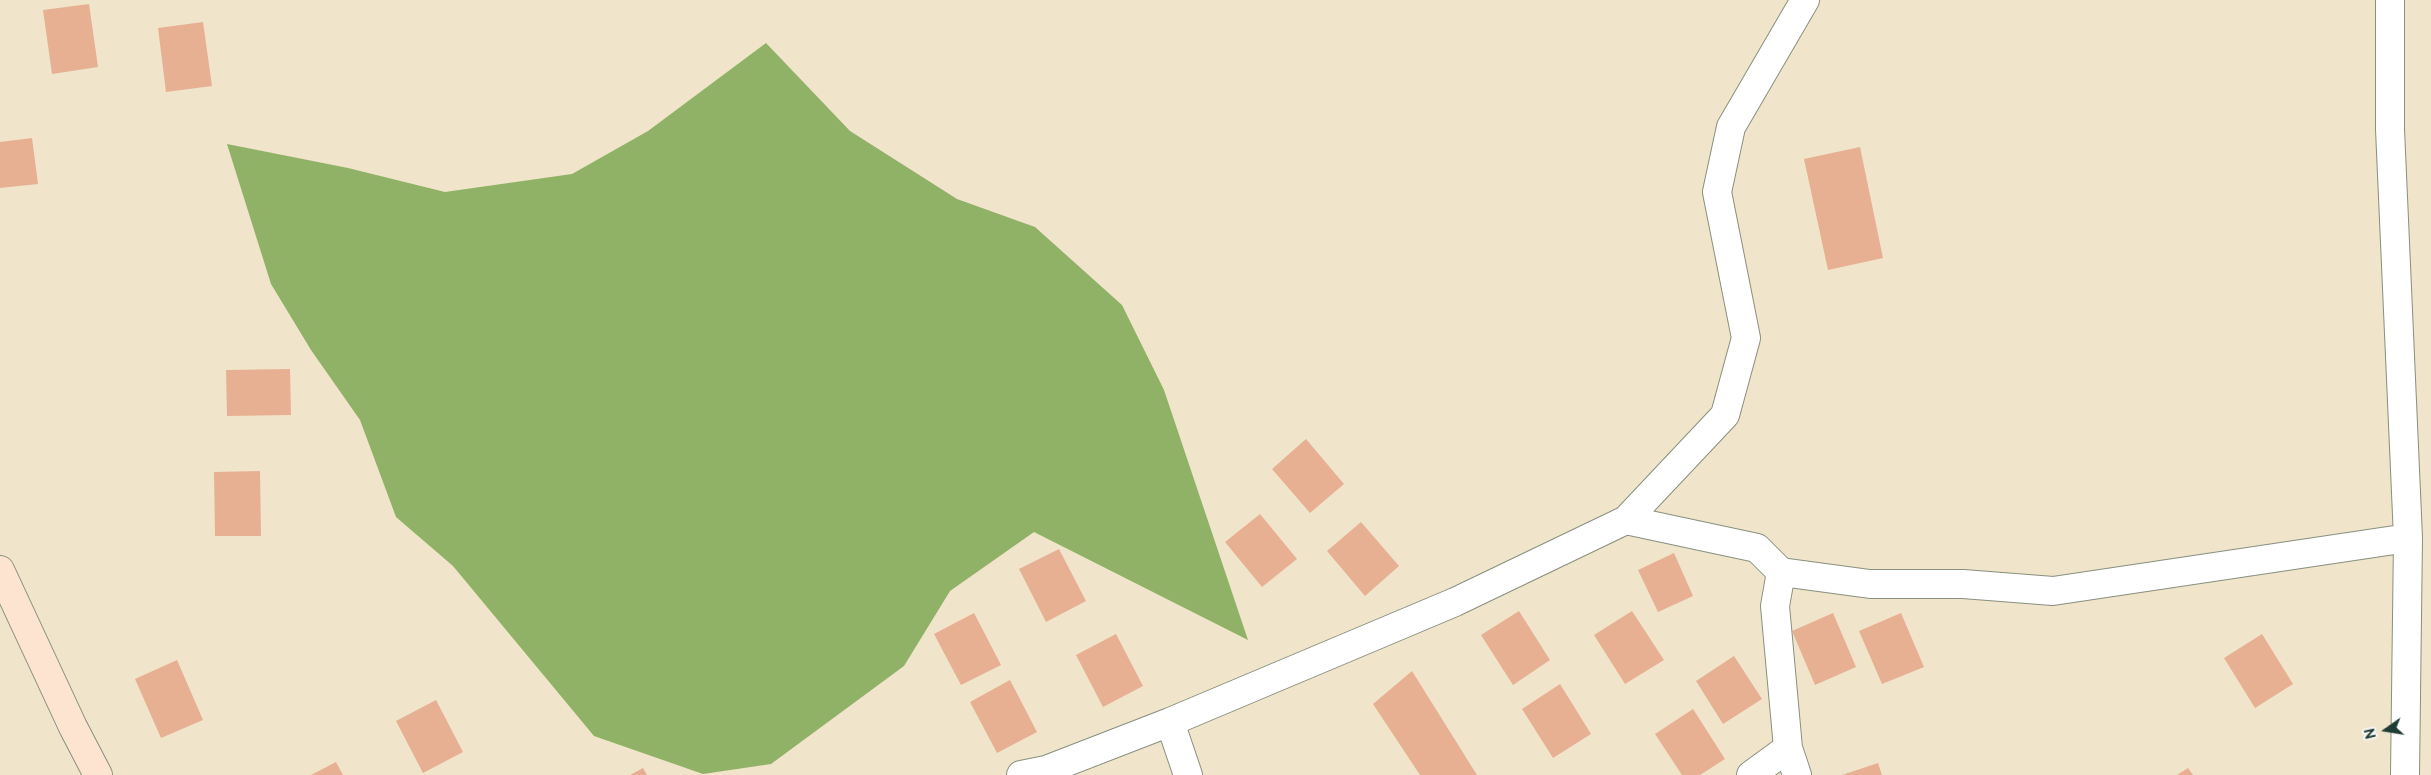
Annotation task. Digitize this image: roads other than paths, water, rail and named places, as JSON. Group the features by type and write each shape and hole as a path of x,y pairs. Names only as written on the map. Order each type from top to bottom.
{"main road":[{"path":"0,570 73,727 98,775"}],"street":[{"path":"1021,775 1046,770 1170,722 1455,602 1626,520 1725,415 1746,338 1717,192 1731,127 1805,0"},
{"path":"2390,0 2390,129 2408,538 2405,775"},
{"path":"1626,520 1757,548 1781,572 1870,584 1963,584 2054,591 2408,538"},
{"path":"1781,572 1775,606 1788,748 1797,775"},
{"path":"1170,722 1188,775"},
{"path":"1751,775 1788,748"}]}
